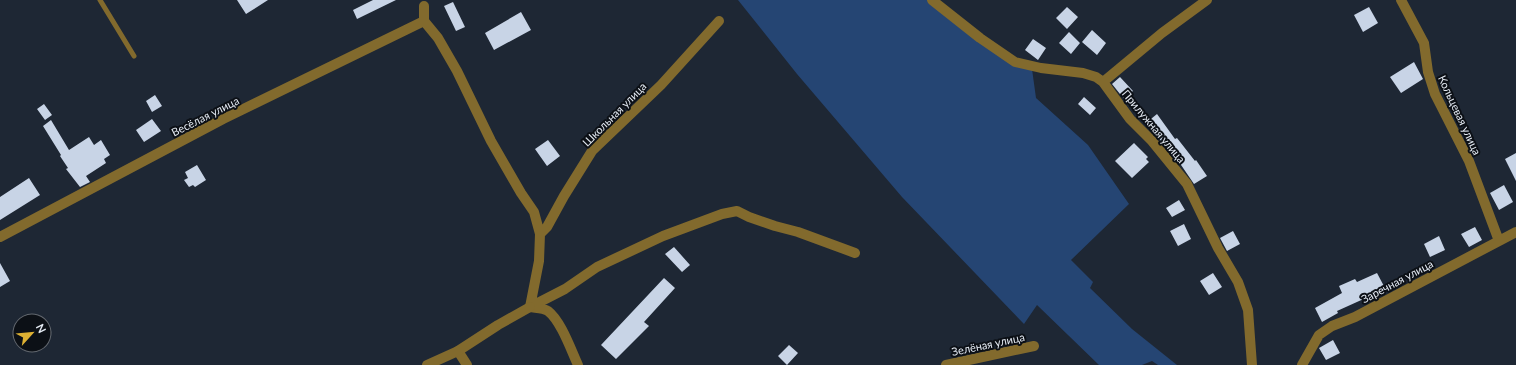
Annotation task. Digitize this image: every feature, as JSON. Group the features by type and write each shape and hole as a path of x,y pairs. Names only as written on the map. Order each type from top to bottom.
{"street":[{"name":"Прилужная улица","path":"932,0 980,38 1015,62 1041,68 1083,73 1096,77 1103,82 1130,119 1152,141 1188,184 1218,248 1238,282 1248,310 1252,365"},
{"path":"1103,82 1162,33 1207,0"},
{"name":"Кольцевая улица","path":"1401,0 1424,43 1428,72 1436,94 1469,160 1499,241"},
{"path":"424,6 424,21 457,71 491,141 520,193 534,212 540,234 539,261 530,307"},
{"name":"Весёлая улица","path":"0,237 223,119 424,21"},
{"name":"Школьная улица","path":"540,234 547,227 592,150 661,85 719,21"},
{"path":"427,365 458,350 498,325 565,289 597,267 663,236 722,214 737,211 749,217 798,232 855,253"},
{"name":"Заречная улица","path":"1302,365 1319,335 1332,326 1355,317 1516,232"},
{"path":"530,307 547,310 568,340 578,365"},
{"name":"Зелёная улица","path":"946,365 1034,346"},
{"path":"458,350 467,365"}],"lane":[{"path":"100,0 134,56"}],"shaded area":[{"path":"738,0 929,0 1032,69 1036,98 1088,145 1129,204 1071,260 1093,282 1090,288 1132,329 1177,365 1158,365 1152,361 1142,365 1099,365 1037,305 1024,324 902,197 797,74"}],"building":[{"path":"237,0 268,0 246,14"},
{"path":"373,0 396,0 357,19 353,10"},
{"path":"453,2 465,27 456,31 444,6"},
{"path":"1067,7 1078,17 1067,29 1056,18"},
{"path":"1369,7 1378,23 1363,32 1354,15"},
{"path":"521,12 531,30 494,50 485,33"},
{"path":"1092,30 1106,43 1097,55 1082,42"},
{"path":"1069,32 1080,43 1071,54 1059,43"},
{"path":"1033,39 1046,48 1038,60 1025,50"},
{"path":"1414,62 1423,79 1401,93 1390,77"},
{"path":"1120,77 1133,91 1124,99 1112,84"},
{"path":"155,95 162,106 152,112 146,101"},
{"path":"1084,97 1096,108 1090,115 1078,104"},
{"path":"44,104 52,115 45,120 37,109"},
{"path":"1157,114 1175,139 1177,138 1195,161 1196,160 1207,176 1194,184 1179,162 1146,123"},
{"path":"152,119 161,131 144,142 136,130"},
{"path":"51,120 69,150 89,137 94,145 101,140 110,155 104,159 106,163 86,176 90,182 80,187 66,169 68,168 43,126"},
{"path":"548,140 560,156 547,166 535,149"},
{"path":"1134,143 1148,157 1146,159 1149,162 1132,178 1115,161"},
{"path":"1516,153 1516,181 1505,159"},
{"path":"197,165 206,180 195,187 193,185 189,187 184,180 188,178 185,172"},
{"path":"29,178 40,195 0,220 0,197"},
{"path":"1504,185 1513,202 1499,210 1490,193"},
{"path":"1179,200 1185,210 1172,217 1166,208"},
{"path":"1184,224 1191,239 1178,246 1170,231"},
{"path":"1475,227 1482,240 1469,247 1461,234"},
{"path":"1233,231 1240,244 1227,251 1220,238"},
{"path":"1439,236 1445,250 1430,257 1424,244"},
{"path":"674,247 690,265 682,272 665,254"},
{"path":"0,263 10,281 0,287"},
{"path":"1213,273 1222,287 1209,295 1200,281"},
{"path":"1377,273 1386,290 1369,299 1368,297 1337,311 1338,313 1322,322 1315,308 1342,293 1339,286 1355,279 1357,282"},
{"path":"664,278 675,288 644,322 649,326 616,359 601,345"},
{"path":"1333,340 1340,353 1326,360 1319,348"},
{"path":"789,345 798,353 787,365 778,356"}]}
